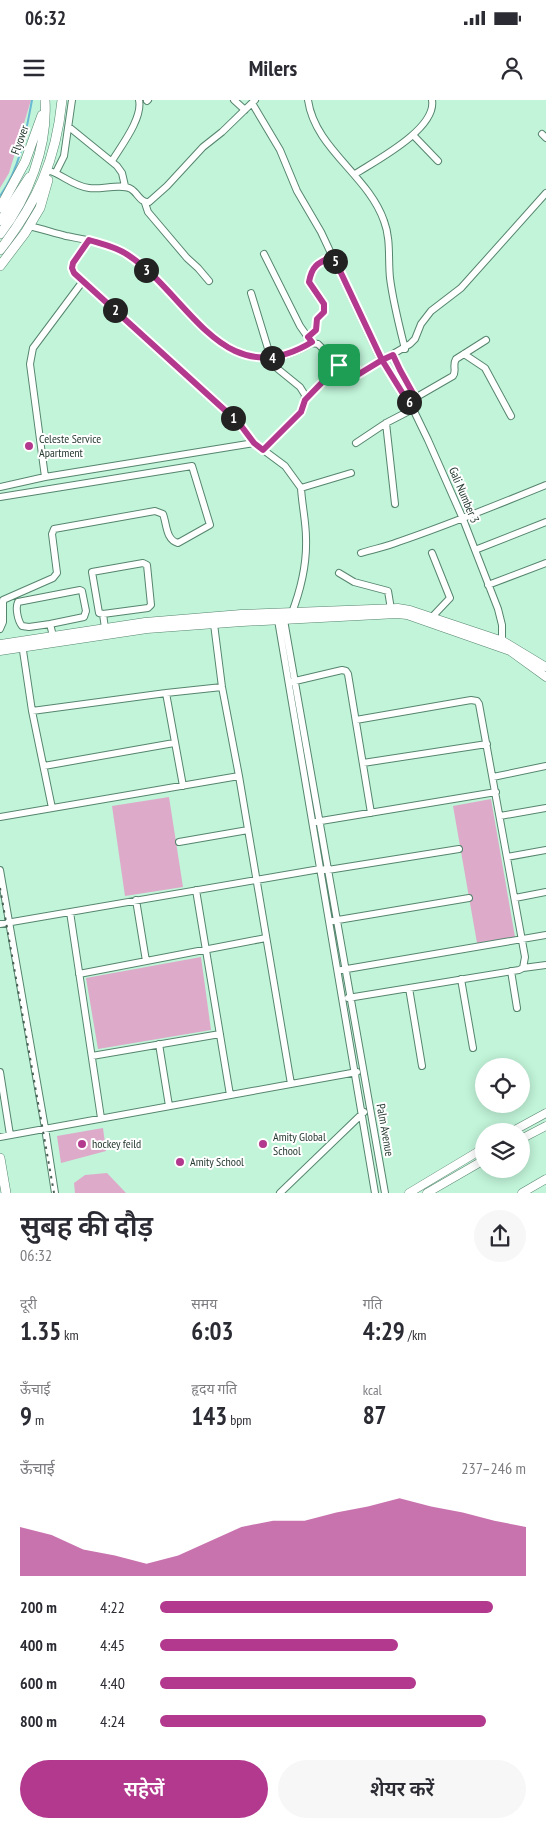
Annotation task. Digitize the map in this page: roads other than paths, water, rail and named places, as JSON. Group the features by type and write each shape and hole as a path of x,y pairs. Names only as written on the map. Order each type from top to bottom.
{"main road":[{"path":"0,266 30,226 40,208 52,169 62,100"},
{"path":"0,234 24,196 38,157 44,129 45,103"},
{"name":"Flyover","path":"0,208 25,162 45,103"},
{"path":"0,250 22,220 52,169"},
{"path":"0,1158 6,1193"}],"street":[{"path":"72,100 64,156 52,169 66,180 89,188 125,186 132,189 146,202 148,212 186,258 209,281"},
{"path":"112,161 138,116 139,100"},
{"path":"234,100 245,110"},
{"path":"308,100 315,126 355,174 378,206 384,221 388,235 388,264 391,288 405,349"},
{"path":"355,174 413,135 431,112 433,108 432,100"},
{"path":"146,202 149,202 168,186 197,152 254,102"},
{"name":"Gali Number 3","path":"254,102 280,150 297,191 333,256 382,360 413,409 439,464 463,519 488,585 502,625 502,644"},
{"path":"69,127 112,161 122,173 125,186"},
{"path":"413,135 438,161"},
{"path":"0,221 32,174"},
{"path":"305,400 339,365 347,361 353,362 359,374 405,349 414,339 421,324 431,311 461,288 546,193"},
{"path":"30,226 113,247 128,255 151,273 212,336 228,348 242,355 271,358 287,355 310,340 316,330 317,319 324,312 324,304 309,282 312,270 319,263 333,256"},
{"path":"89,240 73,263 74,273 239,423 254,443 285,466 301,488 306,557 286,618 291,682 315,822 496,792"},
{"path":"264,254 300,326 310,340 318,344 339,365"},
{"path":"45,478 31,375 33,348 83,281"},
{"path":"251,293 271,358 277,370 300,387 305,395 301,412 263,450"},
{"path":"408,402 452,376 455,372 454,363 456,359 486,340"},
{"path":"464,354 485,368 511,416"},
{"path":"393,355 415,397"},
{"path":"356,443 386,423 413,409"},
{"path":"386,423 395,504"},
{"path":"0,487 254,443"},
{"path":"0,497 192,466 210,525 178,544 170,538 163,514 155,511 54,529 52,534 56,573 52,578 3,600 3,622 0,629"},
{"path":"301,488 351,473"},
{"path":"361,553 388,546 436,527 463,519 546,485"},
{"path":"475,550 546,522"},
{"path":"432,552 450,598 432,617"},
{"path":"142,563 146,564 152,605 148,608 103,614 98,613 92,572 142,563"},
{"path":"488,585 546,563"},
{"path":"339,573 354,582 388,591 391,609"},
{"path":"82,591 86,612 84,617 50,624 22,626 16,605 20,601 82,591"},
{"path":"0,644 21,644 147,629 391,609 410,610 432,617 502,644 546,666"},
{"path":"103,614 105,628"},
{"path":"0,651 52,636 145,622 407,615 502,644 546,677"},
{"path":"50,624 52,636"},
{"path":"214,624 222,687 239,776 291,1084"},
{"path":"21,644 32,712 52,808"},
{"path":"291,682 342,670 348,674 371,813"},
{"path":"32,712 222,687"},
{"path":"166,693 183,786"},
{"path":"356,720 471,700 479,704 526,957 523,968"},
{"path":"44,766 174,743"},
{"path":"363,763 487,744"},
{"path":"493,777 546,766"},
{"path":"0,816 239,776"},
{"path":"500,816 546,808"},
{"name":"Palm Avenue","path":"315,822 320,869 375,1193"},
{"name":"Palm Avenue","path":"315,822 328,870 385,1193"},
{"path":"179,842 248,830"},
{"path":"0,924 320,869 328,870 458,848"},
{"path":"507,857 546,850"},
{"path":"0,870 55,1193"},
{"path":"196,890 230,1095"},
{"path":"515,898 546,892"},
{"path":"329,921 469,898"},
{"path":"136,900 146,961"},
{"path":"70,912 101,1118"},
{"path":"337,970 546,935"},
{"path":"79,974 266,938"},
{"path":"342,999 546,965"},
{"path":"511,971 517,1008"},
{"path":"461,979 473,1048"},
{"path":"409,988 422,1066"},
{"path":"92,1056 220,1034"},
{"path":"160,1044 169,1106"},
{"path":"0,1137 363,1071"},
{"path":"0,1072 10,1135"},
{"path":"280,1193 369,1106"},
{"path":"528,1123 546,1113"},
{"path":"530,1134 546,1126"},
{"path":"409,1193 475,1153"},
{"path":"427,1193 475,1165"},
{"path":"522,1193 546,1180"}],"waterway":[{"path":"0,196 13,174 25,137 32,100"}],"railway":[{"path":"0,888 54,1193"}],"place":[{"name":"Celeste Service Apartment","path":"29,446"},
{"name":"hockey feild","path":"82,1144"},
{"name":"Amity Global School","path":"263,1144"},
{"name":"Amity School","path":"180,1162"}]}
